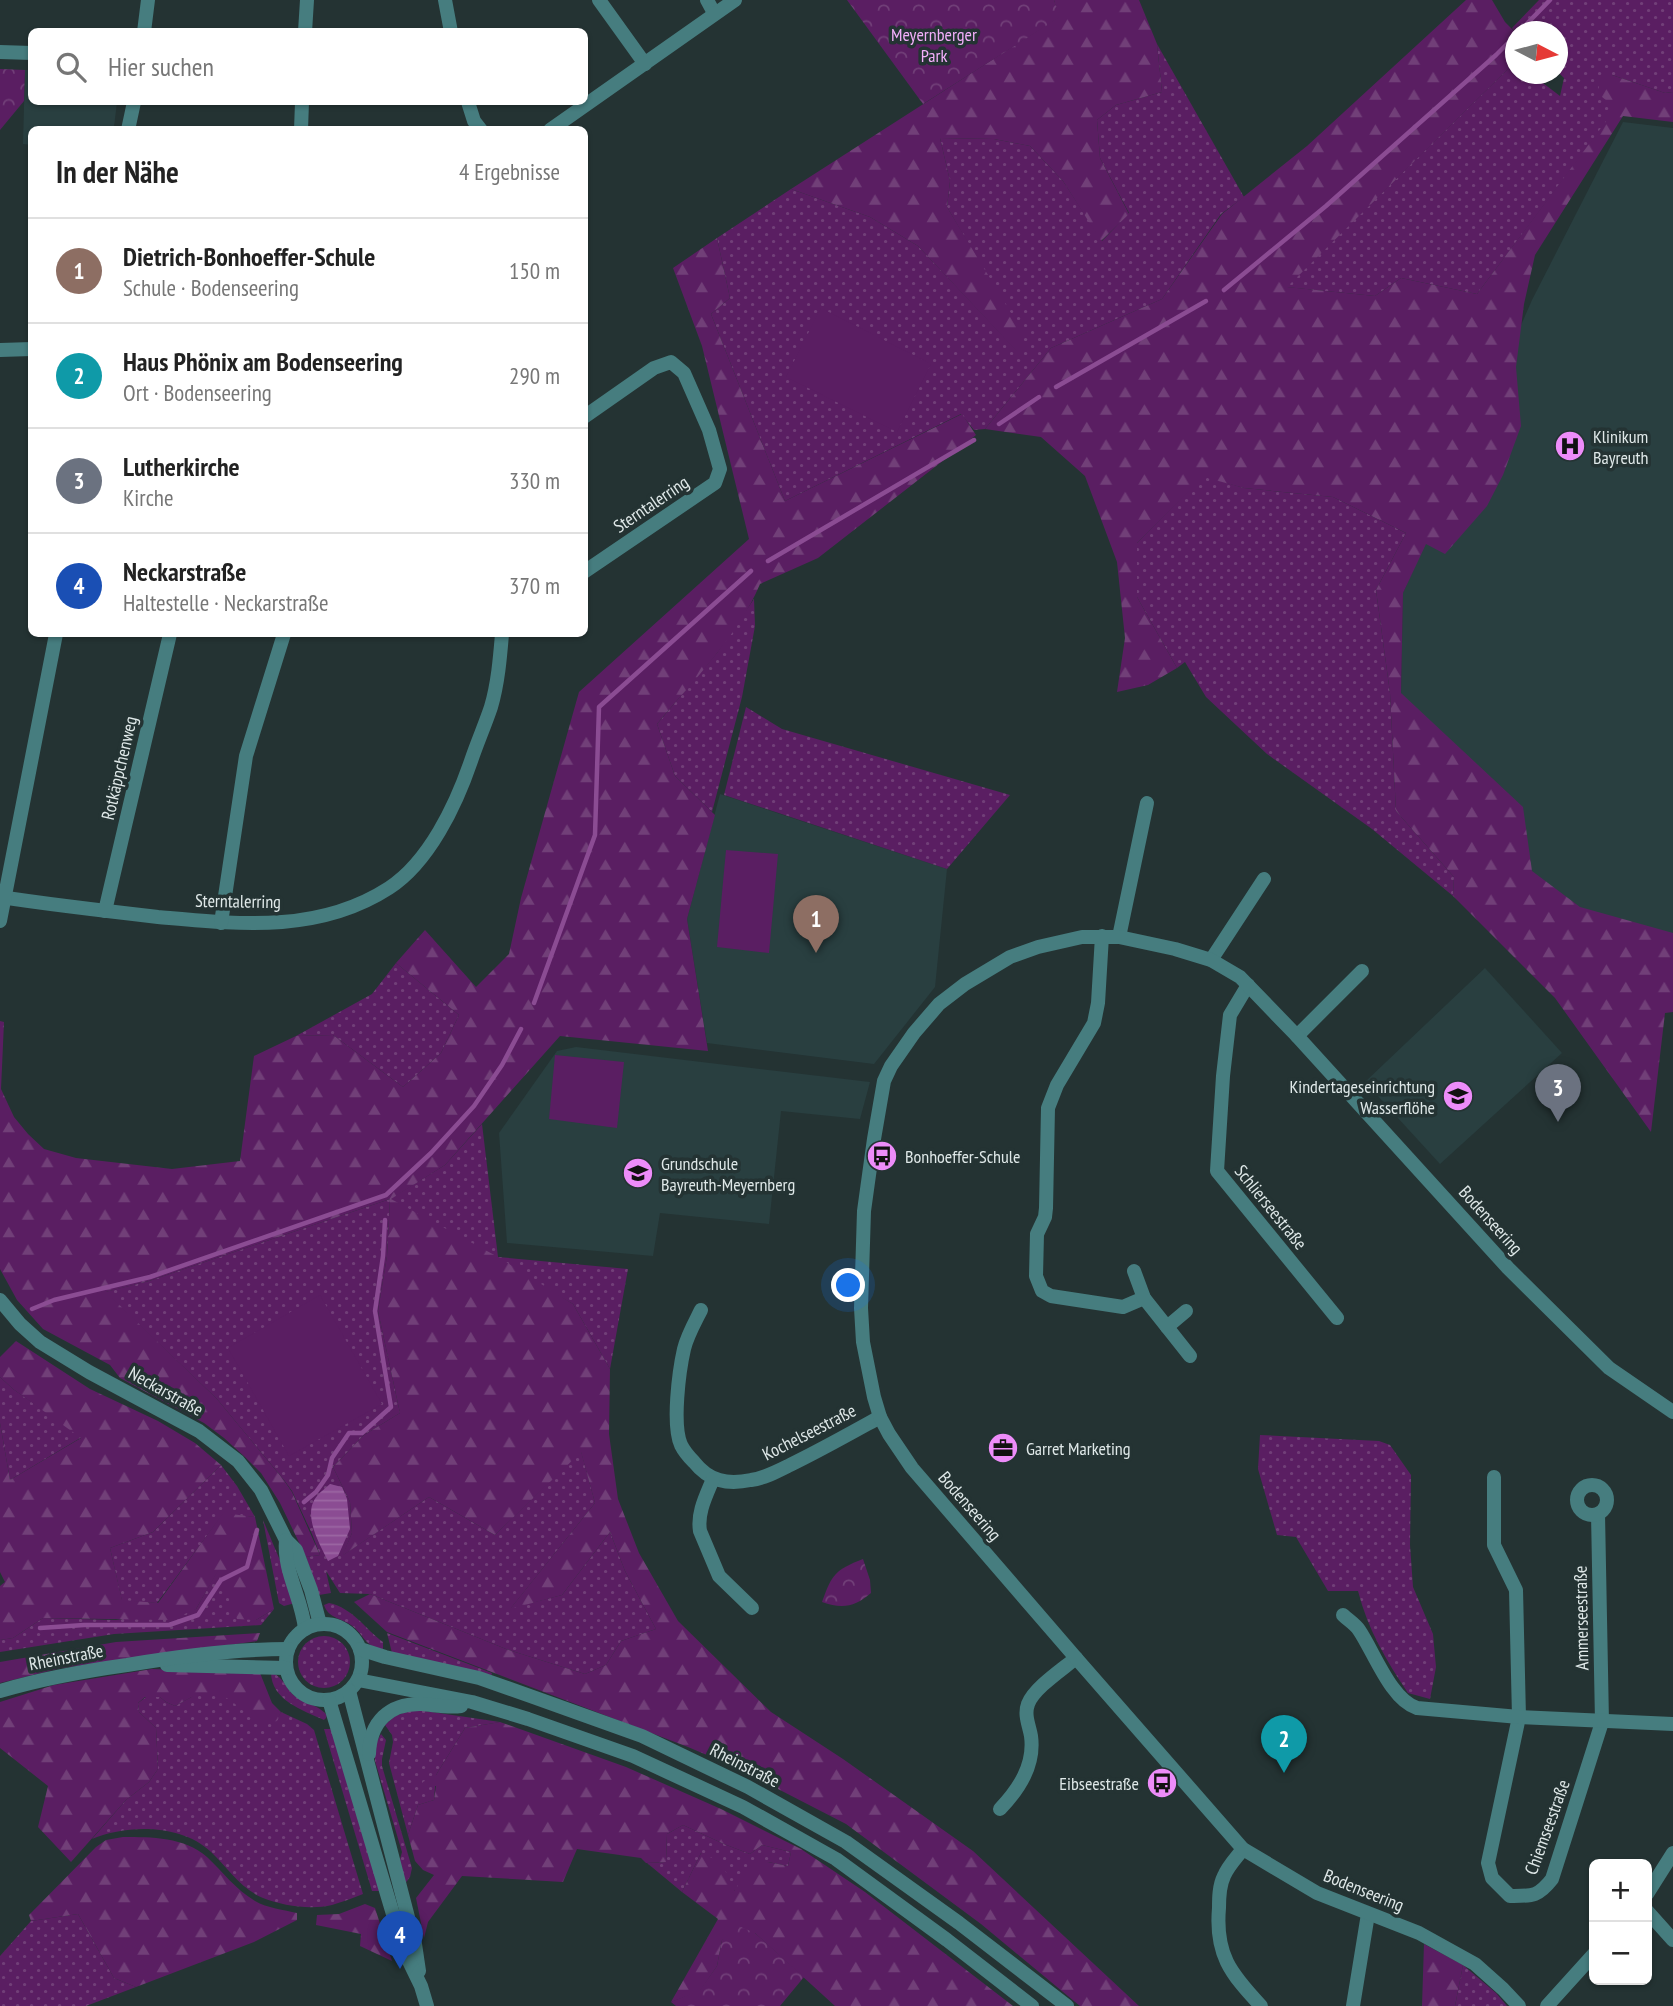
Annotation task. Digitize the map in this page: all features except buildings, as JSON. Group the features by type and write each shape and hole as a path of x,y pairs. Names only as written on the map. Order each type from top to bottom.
{"street":[{"path":"144,28 148,0"},
{"path":"305,28 307,0"},
{"path":"445,0 450,28"},
{"path":"599,0 645,64"},
{"path":"588,104 645,64 711,7 735,0"},
{"path":"0,52 28,53"},
{"path":"129,126 133,105"},
{"path":"302,105 302,126"},
{"path":"469,105 478,126"},
{"path":"556,126 586,105"},
{"path":"0,350 28,349"},
{"name":"Sterntalerring","path":"588,414 654,368 671,362 684,373 709,430 720,469 715,483 588,569"},
{"path":"0,920 2,898 55,637"},
{"name":"Rotkäppchenweg","path":"105,911 169,637"},
{"path":"221,923 246,756 283,637"},
{"name":"Sterntalerring","path":"2,898 221,923 273,924 345,910 389,887 413,867 460,795 491,705 500,662 502,637"},
{"path":"1119,937 1147,803"},
{"path":"1211,960 1264,878"},
{"path":"1102,936 1098,1003 1094,1023 1057,1085 1048,1108 1046,1208 1037,1234 1036,1276 1042,1291 1051,1296 1123,1307 1144,1297"},
{"name":"Bodenseering","path":"1519,2006 1475,1964 1419,1933 1317,1893 1243,1849 912,1468 880,1417 863,1342 861,1308 864,1211 881,1094 887,1074 914,1033 939,1004 987,969 1038,947 1082,937 1119,937 1175,948 1211,960 1248,985 1297,1035 1508,1268 1559,1320 1609,1368 1673,1412"},
{"path":"1297,1035 1362,971"},
{"name":"Schlierseestraße","path":"1248,985 1230,1015 1217,1171 1336,1318"},
{"path":"1134,1271 1144,1297 1190,1356"},
{"name":"Neckarstraße","path":"0,1300 40,1342 89,1372 199,1431 238,1461 261,1490 286,1540 296,1550 320,1624"},
{"path":"701,1310 685,1347 678,1392 678,1432 688,1455 700,1470 713,1479 701,1510 700,1531 719,1576 752,1608"},
{"path":"1167,1327 1186,1311"},
{"name":"Kochelseestraße","path":"713,1479 743,1482 765,1477 880,1417"},
{"path":"1494,1477 1494,1545 1516,1590 1519,1717"},
{"name":"Ammerseestraße","path":"1598,1514 1602,1722"},
{"name":"Neckarstraße","path":"286,1540 285,1555 305,1629"},
{"path":"1343,1615 1357,1628 1395,1691 1409,1705 1417,1708 1519,1717 1673,1724"},
{"path":"320,1624 333,1625 354,1638 360,1650 362,1665 353,1685 340,1697 329,1700 314,1699 299,1692 290,1680 286,1668 288,1650 295,1637 305,1629 320,1624"},
{"name":"Rheinstraße","path":"0,1691 72,1673 197,1653 288,1650"},
{"name":"Rheinstraße","path":"360,1650 479,1678 533,1697 642,1736 748,1787 846,1842 959,1923 1067,2006"},
{"path":"1000,1809 1017,1791 1030,1759 1027,1705 1037,1691 1076,1658"},
{"name":"Rheinstraße","path":"141,1662 286,1668"},
{"path":"353,1685 472,1702 528,1719 633,1756 743,1807 836,1859 1032,2006"},
{"path":"353,1685 368,1768 415,1944 427,2006"},
{"path":"329,1700 404,1951 421,1986"},
{"path":"368,1768 369,1740 374,1728 390,1712 404,1705 458,1707 472,1702"},
{"name":"Chiemseestraße","path":"1519,1717 1488,1863 1492,1878 1510,1896 1531,1896 1542,1892 1552,1879 1602,1722"},
{"path":"1243,1849 1222,1881 1218,1939 1230,1968 1261,2006"},
{"path":"1652,1886 1673,1853"},
{"path":"1353,2006 1368,1914"},
{"path":"1652,1916 1673,1940"},
{"path":"1547,2006 1589,1960"}],"shaded area":[{"path":"25,70 28,70 28,105 117,105 114,126 28,126 28,145 23,144"},
{"name":"Klinikum Bayreuth","path":"1623,122 1673,128 1673,1005 1453,896 1454,877 1401,693 1403,593 1532,300"},
{"path":"720,794 947,869 935,987 874,1064 707,1043 687,919"},
{"path":"1485,968 1562,1053 1440,1164 1365,1082"},
{"name":"Grundschule Bayreuth-Meyernberg","path":"576,1047 870,1082 860,1119 781,1111 769,1224 660,1213 653,1256 507,1243 499,1133 557,1051"},
{"path":"330,1484 342,1487 347,1499 350,1529 338,1556 328,1561 320,1546 311,1511 317,1496"}],"green space":[{"name":"Meyernberger Park","path":"847,0 1054,0 1060,17 923,104"},
{"path":"1054,0 1139,0 1157,44 1162,92 1116,105 1097,120 1100,158 1129,214 1101,241 1063,181 1030,146 994,139 940,138 950,181 947,207 1023,333 1020,355 918,246 870,217 791,189 1059,17"},
{"path":"1466,0 1492,0 1505,22 1505,72 1287,287 1375,296 1401,278 1477,294 1616,108 1597,93 1601,80 1612,75 1665,93 1673,92 1673,122 1623,116 1535,255 1524,304 1516,367 1521,426 1503,475 1487,506 1445,554 1426,544 1403,593 1401,693 1523,807 1532,871 1580,907 1673,933 1673,1012 1665,1013 1651,1132 1555,998 1453,896 1454,877 1396,811 1390,693 1376,590 1406,533 1333,497 1244,488 1204,477 1137,543 1137,597 1177,668 1148,685 1117,692 1125,638 1117,562 1085,476 1041,437 985,429 1051,348 1162,299 1222,214 1307,146"},
{"path":"1539,0 1673,0 1673,92 1665,93 1612,75 1617,108 1477,294 1401,278 1375,296 1286,287 1505,72 1505,84 1544,84 1560,96 1563,84 1568,84 1568,21 1519,21"},
{"path":"1157,44 1244,197 1221,214 1162,299 1051,348 985,429 974,430 961,414 785,501 711,314 730,298 717,238 791,189 870,217 918,246 1020,354 971,248 947,207 950,181 940,138 994,139 1030,146 1063,181 1102,241 1129,213 1100,158 1097,120 1116,105 1162,92"},
{"path":"0,69 25,70 24,101 0,130"},
{"path":"717,238 730,298 711,314 785,501 962,414 976,435 818,558 760,584 727,640 657,724 675,776 715,815 687,919 708,1051 560,1036 445,1165 391,1199 498,1257 573,1304 610,1369 609,1434 618,1499 639,1553 678,1621 771,1712 973,1851 1139,2006 1080,2006 981,1924 846,1824 735,1767 688,1747 387,1632 354,1602 370,1594 506,1649 585,1674 606,1665 621,1641 656,1629 625,1571 610,1532 562,1595 510,1609 595,1503 581,1452 495,1535 429,1497 342,1556 352,1533 350,1502 333,1467 364,1435 400,1413 378,1311 387,1256 390,1199 149,1281 106,1292 217,1399 283,1479 292,1492 320,1555 306,1557 280,1503 261,1473 224,1438 204,1423 120,1378 110,1365 43,1329 17,1300 0,1269 0,1021 4,1022 1,1089 14,1117 44,1149 76,1158 172,1169 240,1161 254,1056 296,1036 333,1035 403,1087 441,1053 459,1015 396,963 425,930 476,987 509,954 521,898 579,692 749,539 702,346 673,268"},
{"path":"821,308 931,364 897,432 786,377"},
{"path":"1204,476 1244,488 1333,497 1406,533 1376,590 1390,693 1396,811 1454,877 1453,896 1372,829 1267,754 1206,697 1185,662 1177,668 1137,597 1137,543"},
{"path":"754,599 755,626 742,697 712,812 675,776 657,724 717,653"},
{"path":"746,707 782,729 1010,795 947,869 724,795"},
{"path":"726,850 778,854 769,953 717,947"},
{"path":"396,963 459,1015 441,1053 403,1087 333,1035 296,1036 372,994"},
{"path":"555,1055 624,1062 617,1128 549,1119"},
{"path":"482,1124 498,1257 628,1269 610,1369 573,1304 390,1199 445,1165"},
{"path":"390,1199 387,1256 378,1311 400,1413 364,1435 333,1467 350,1502 352,1533 343,1555 429,1497 495,1535 581,1451 595,1503 511,1608 562,1595 610,1532 625,1571 656,1629 621,1641 606,1665 585,1674 506,1649 370,1594 340,1593 326,1571 331,1593 319,1595 306,1557 320,1555 292,1491 217,1399 105,1292 149,1281"},
{"path":"320,1295 382,1404 289,1456 228,1348"},
{"path":"16,1341 90,1389 158,1421 195,1443 221,1465 153,1532 110,1548 122,1600 158,1603 223,1513 255,1517 274,1609 256,1620 237,1619 218,1571 196,1609 171,1620 43,1618 13,1638 0,1640 0,1586 5,1582 0,1572 0,1423 10,1480 81,1438 0,1377 0,1357"},
{"path":"0,1377 82,1437 10,1480 0,1423"},
{"path":"1260,1435 1379,1441 1390,1445 1411,1475 1410,1545 1413,1587 1433,1634 1436,1667 1430,1699 1408,1693 1392,1669 1367,1619 1358,1591 1328,1591 1296,1537 1277,1535 1258,1469"},
{"path":"221,1465 255,1517 223,1514 157,1603 122,1601 110,1548 153,1532"},
{"path":"263,1520 295,1603 284,1606 279,1603"},
{"path":"863,1559 871,1593 848,1605 836,1606 822,1602 836,1574 846,1566"},
{"path":"218,1570 256,1620 274,1609 261,1625 114,1634 0,1652 0,1640 13,1638 43,1618 116,1620 196,1609"},
{"path":"329,1603 345,1609 383,1642 383,1651 368,1643 351,1625 328,1613 324,1605"},
{"path":"260,1633 257,1641 61,1668 0,1683 0,1662 116,1642"},
{"path":"387,1633 492,1673 491,1677 392,1653"},
{"path":"324,1636 334,1638 342,1644 348,1652 348,1672 342,1680 334,1686 324,1688 314,1686 306,1680 300,1672 298,1662 300,1652 306,1644 314,1638"},
{"path":"152,1669 260,1673 272,1703 281,1712 277,1721 266,1722 256,1719 223,1696 213,1693 198,1695 175,1706 160,1697 145,1697 138,1703 139,1712 156,1728 158,1769 149,1782 126,1800 71,1862 38,1827 48,1786 0,1748 0,1702 54,1685"},
{"path":"271,1672 280,1678 296,1697 324,1712 326,1718 324,1720 289,1703 276,1690"},
{"path":"217,1692 276,1721 281,1712 314,1730 363,1894 324,1906 288,1905 255,1894 210,1851 184,1836 169,1831 137,1829 92,1839 126,1800 149,1782 158,1769 156,1728 139,1712 138,1703 146,1697 160,1697 175,1706 197,1694"},
{"path":"409,1711 500,1722 465,1728 436,1775 434,1800 418,1805 408,1835 389,1763 392,1735 385,1725 395,1716"},
{"path":"500,1722 626,1767 721,1809 801,1849 865,1892 1013,2006 835,2006 755,1933 722,1940 717,1966 700,1991 671,2002 718,1919 682,1892 701,1853 721,1862 735,1891 748,1865 768,1862 788,1866 791,1852 762,1845 750,1854 683,1825 667,1834 666,1862 646,1863 641,1858 577,1849 563,1882 462,1876 428,1922 424,1938 416,1898 434,1875 423,1870 415,1861 408,1835 418,1805 434,1800 436,1786 421,1787 423,1782 436,1775 465,1728"},
{"path":"324,1729 331,1729 380,1891 372,1891"},
{"path":"381,1734 386,1740 382,1766 412,1868 404,1885 398,1867 402,1852 375,1761 375,1745"},
{"path":"683,1825 750,1854 762,1845 791,1852 788,1866 768,1862 736,1892 701,1853 682,1892 647,1863 666,1862 667,1834"},
{"path":"123,1837 156,1838 189,1845 207,1857 235,1886 255,1901 297,1913 297,1920 254,1942 136,1987 114,1978 78,1914 31,1921 29,1915 96,1847 106,1840"},
{"path":"365,1904 375,1908 392,1961 360,1946 361,1934 316,1925 317,1915 339,1914"},
{"path":"78,1914 114,1978 136,1987 86,2006 0,2006 0,1956 31,1921"},
{"path":"741,1927 755,1933 804,1977 780,2006 676,2006 671,2002 700,1990 717,1966 722,1940"},
{"path":"1424,1944 1463,1965 1455,2006 1422,2006"},
{"path":"1463,1965 1496,1993 1507,2006 1455,2006"}],"waterway":[{"path":"1530,21 1550,0"},
{"path":"1224,290 1326,206 1505,46"},
{"path":"1056,387 1206,301"},
{"path":"999,424 1039,397"},
{"path":"768,561 974,440"},
{"path":"534,1003 595,835 599,707 751,571"},
{"path":"32,1309 54,1300 150,1277 386,1195 431,1153 474,1106 502,1065 521,1029"},
{"path":"304,1502 316,1492 328,1475 332,1458 349,1433 362,1433 391,1407 375,1311 385,1220"},
{"path":"40,1628 169,1625 198,1615 221,1580 247,1567 257,1530"}],"place":[{"name":"Klinikum Bayreuth","path":"1570,446"},
{"name":"Dietrich-Bonhoeffer-Schule","path":"816,953"},
{"name":"Kindertageseinrichtung Wasserflöhe","path":"1458,1096"},
{"name":"Lutherkirche","path":"1558,1122"},
{"name":"Bonhoeffer-Schule","path":"882,1156"},
{"name":"Grundschule Bayreuth-Meyernberg","path":"638,1173"},
{"name":"Garret Marketing","path":"1003,1448"},
{"name":"Haus Phönix am Bodenseering","path":"1284,1773"},
{"name":"Eibseestraße","path":"1162,1783"},
{"name":"Neckarstraße","path":"400,1969"}]}
